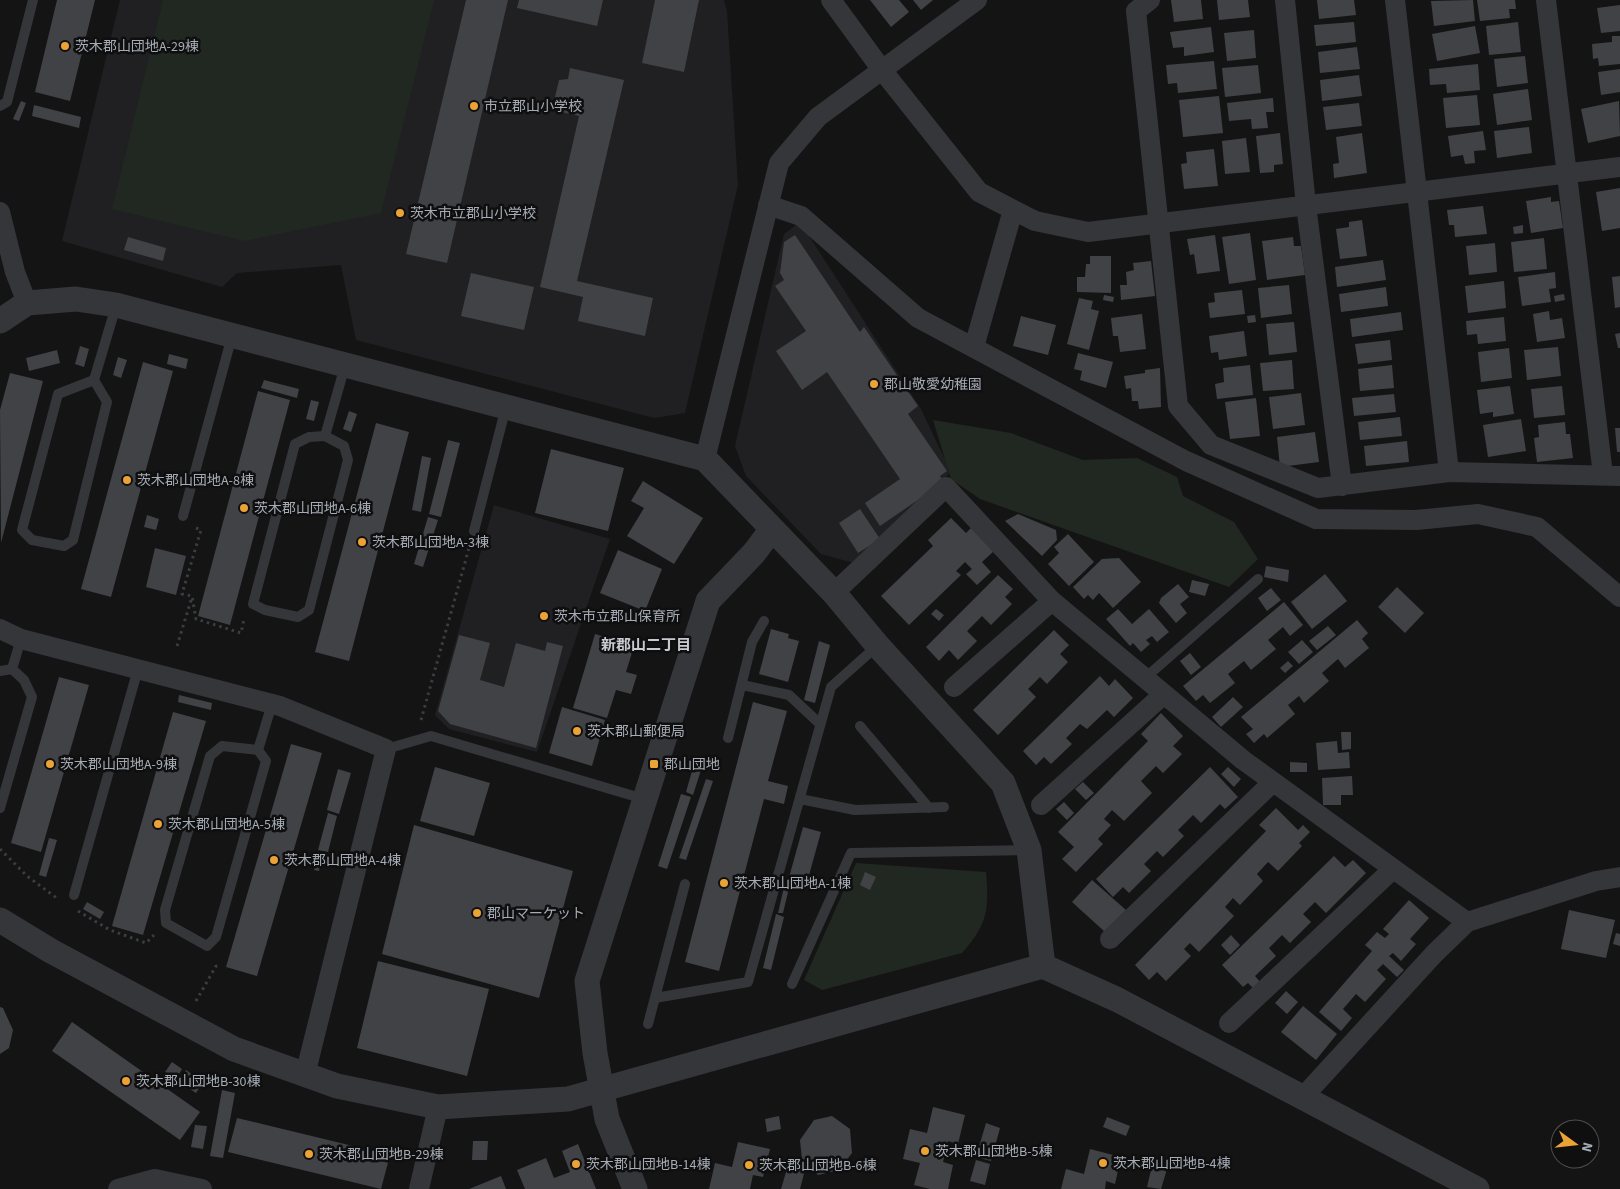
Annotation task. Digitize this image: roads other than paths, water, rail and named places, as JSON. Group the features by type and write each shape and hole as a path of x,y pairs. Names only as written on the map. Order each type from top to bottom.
{"street":[{"path":"830,0 882,70 979,192 1035,221 1088,232 1620,167"},
{"path":"704,459 779,164 818,117 977,0"},
{"path":"1150,0 1136,11 1178,406 1210,445 1318,488 1449,472 1612,476 1568,173 1546,0"},
{"path":"1285,0 1306,205 1342,486"},
{"path":"1395,0 1449,472"},
{"path":"768,206 801,216 918,318 1186,461 1316,518 1416,520 1478,514 1537,527 1620,597"},
{"path":"974,347 1013,210"},
{"path":"0,212 15,272 27,303"},
{"path":"0,321 27,303 76,299 116,305 704,459 834,593 878,646 1002,783 1029,850 1043,966"},
{"path":"834,593 946,487 1052,601 1243,760 1467,922"},
{"path":"635,1189 607,1119 603,1088 595,1054 587,980 708,601 754,553 772,529"},
{"path":"954,687 1052,601"},
{"path":"0,629 21,638 272,704 386,749 305,1075"},
{"path":"1041,805 1164,694"},
{"path":"1110,939 1273,782"},
{"path":"1229,1023 1393,869"},
{"path":"1303,1097 1434,954 1467,922 1596,881 1620,877"},
{"path":"0,920 51,951 234,1049 337,1086 438,1107 568,1099 1043,966 1118,1000 1477,1189"},
{"path":"419,1189 438,1107"},
{"path":"118,1189 155,1179 202,1189"}],"lane":[{"path":"0,106 7,102 33,0"},
{"path":"94,380 58,394 22,530 32,540 64,546 73,540 107,402 94,380 116,305"},
{"path":"183,516 232,335"},
{"path":"325,436 345,365"},
{"path":"474,531 506,407"},
{"path":"325,436 344,446 348,460 309,610 298,617 265,610 253,604 295,444 309,437 325,436"},
{"path":"1145,678 1258,579"},
{"path":"728,738 752,642 764,621"},
{"path":"12,669 21,638"},
{"path":"655,998 748,982 831,687 878,646"},
{"path":"0,671 12,669"},
{"path":"0,808 32,697 24,680 12,669"},
{"path":"74,895 138,669"},
{"path":"742,685 789,695 820,724"},
{"path":"258,750 272,704"},
{"path":"860,726 929,808"},
{"path":"386,749 431,736 644,799"},
{"path":"222,746 258,750 266,761 216,937 207,946 166,923 165,910 210,756 222,746"},
{"path":"800,799 855,810 944,808"},
{"path":"792,984 851,853 1029,850"},
{"path":"648,1024 685,884"}],"place":[{"name":"茨木郡山団地A-29棟","path":"65,46"},
{"name":"市立郡山小学校","path":"474,106"},
{"name":"茨木市立郡山小学校","path":"400,213"},
{"name":"郡山敬愛幼稚園","path":"874,384"},
{"name":"茨木郡山団地A-8棟","path":"127,480"},
{"name":"茨木郡山団地A-6棟","path":"244,508"},
{"name":"茨木郡山団地A-3棟","path":"362,542"},
{"name":"茨木市立郡山保育所","path":"544,616"},
{"name":"茨木郡山郵便局","path":"577,731"},
{"name":"茨木郡山団地A-9棟","path":"50,764"},
{"name":"郡山団地","path":"654,764"},
{"name":"茨木郡山団地A-5棟","path":"158,824"},
{"name":"茨木郡山団地A-4棟","path":"274,860"},
{"name":"茨木郡山団地A-1棟","path":"724,883"},
{"name":"郡山マーケット","path":"477,913"},
{"name":"茨木郡山団地B-30棟","path":"126,1081"},
{"name":"茨木郡山団地B-5棟","path":"925,1151"},
{"name":"茨木郡山団地B-29棟","path":"309,1154"},
{"name":"茨木郡山団地B-4棟","path":"1103,1163"},
{"name":"茨木郡山団地B-14棟","path":"576,1164"},
{"name":"茨木郡山団地B-6棟","path":"749,1165"}],"district":[{"name":"新郡山二丁目","path":"646,645"}]}
